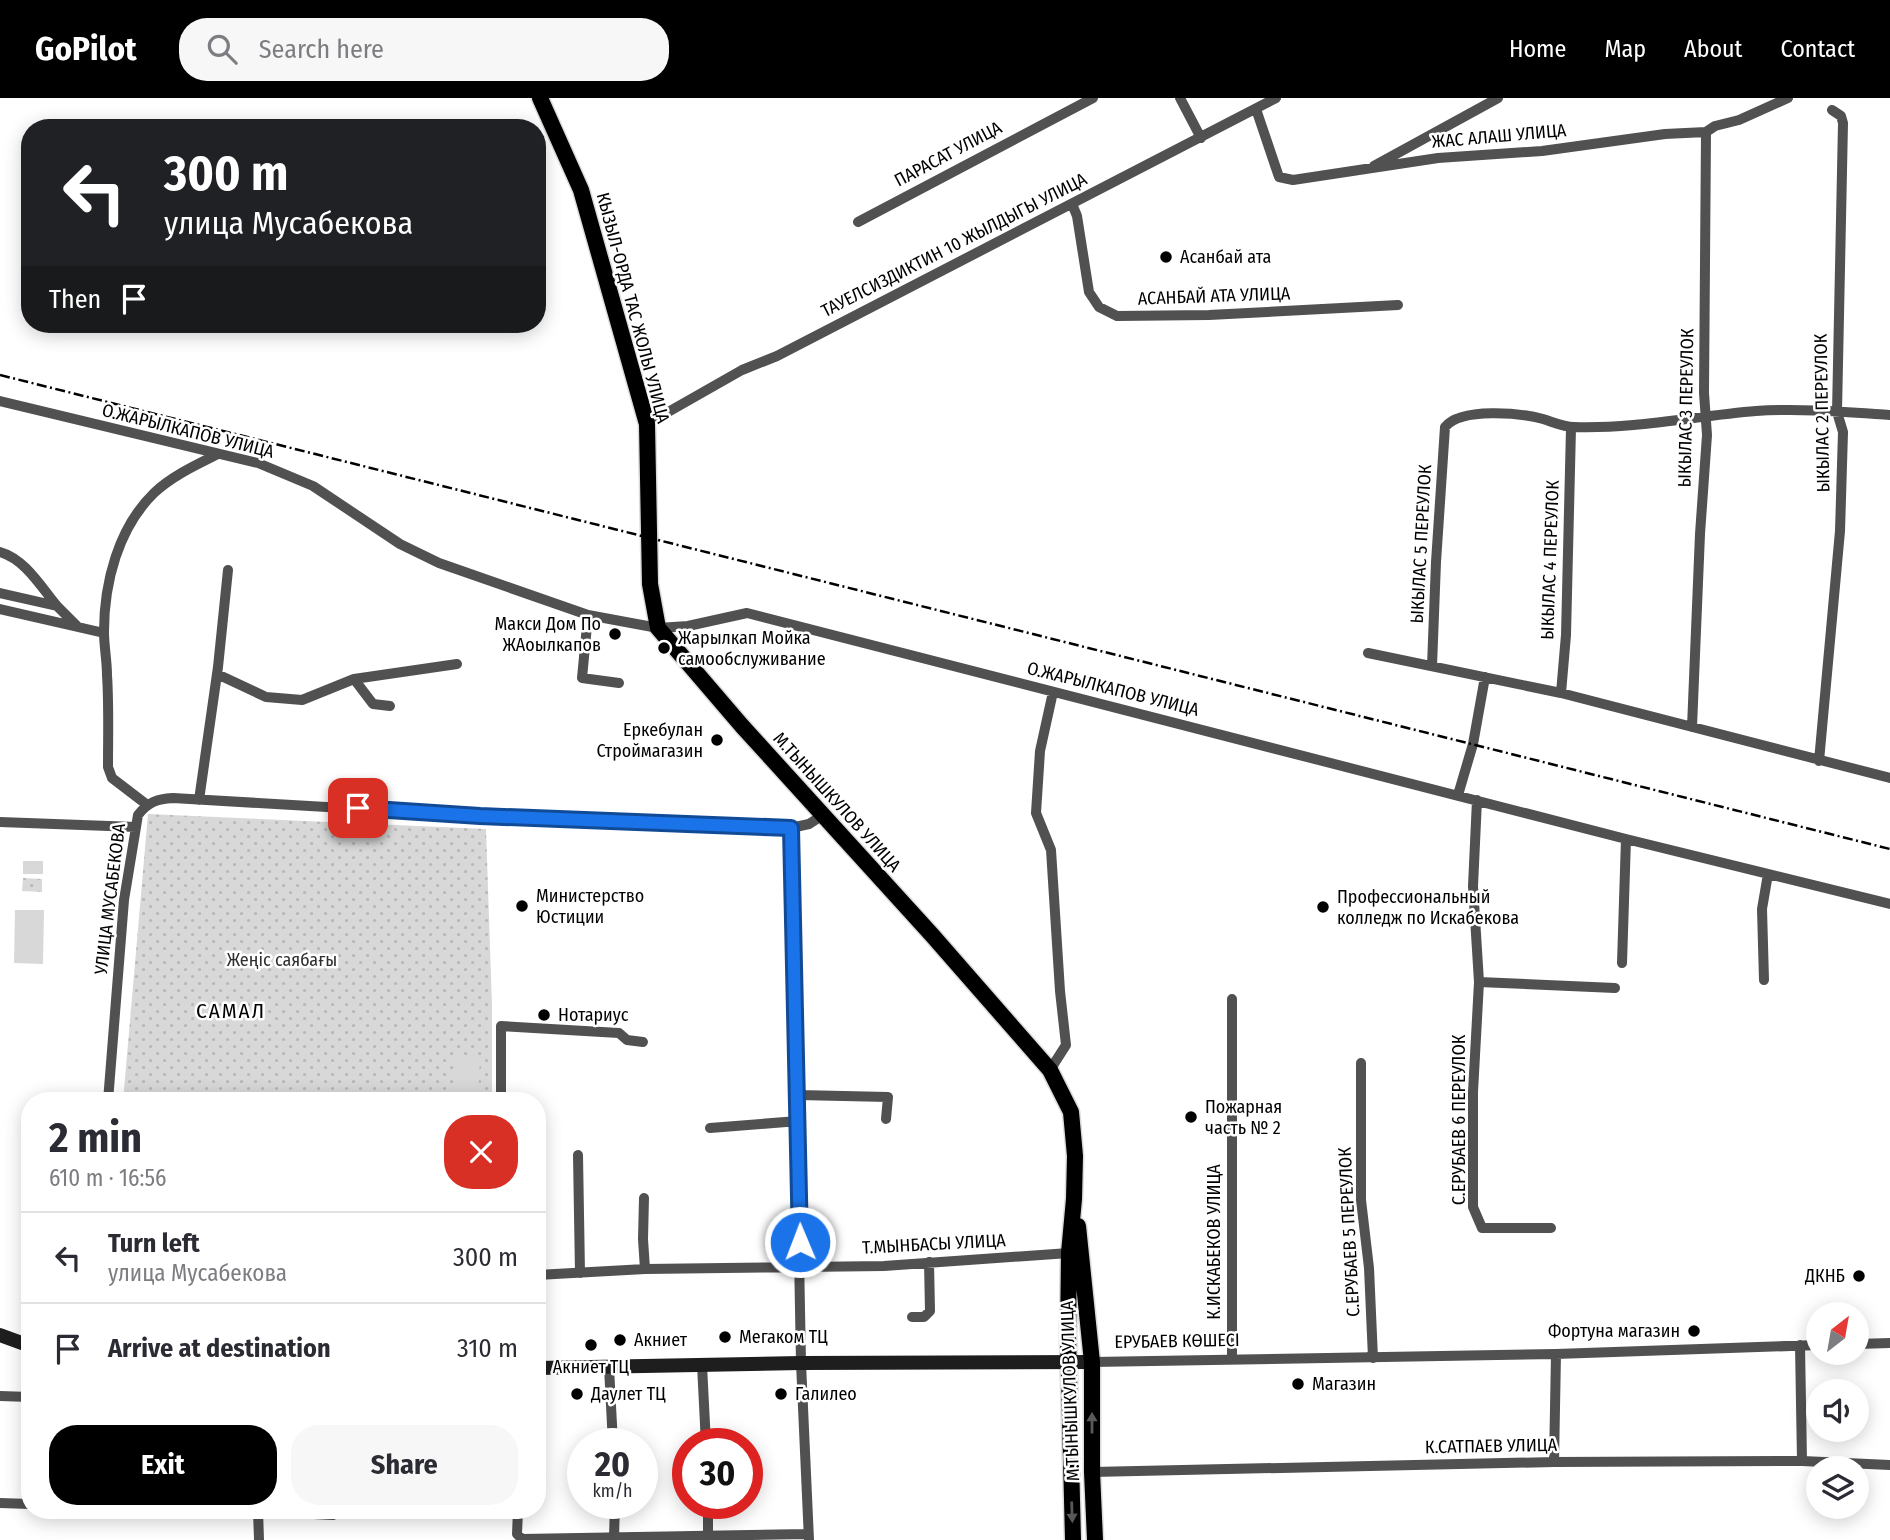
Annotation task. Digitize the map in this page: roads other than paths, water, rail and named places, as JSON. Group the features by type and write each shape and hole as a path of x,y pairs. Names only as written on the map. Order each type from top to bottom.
{"main road":[{"name":"КЫЗЫЛ-ОРДА ТАС ЖОЛЫ УЛИЦА","path":"540,98 581,190 647,424 650,584 658,628"},
{"name":"М.ТЫНЫШКУЛОВ УЛИЦА","path":"658,628 1050,1070 1071,1112 1075,1156 1069,1253 1073,1540"},
{"name":"М.ТЫНЫШКУЛОВ УЛИЦА","path":"1074,1199 1084,1270 1092,1362 1095,1540"},
{"path":"0,1335 21,1343"},
{"name":"ЕРУБАЕВ КӨШЕСІ","path":"546,1368 801,1363 1092,1362"}],"street":[{"name":"ПАРАСАТ УЛИЦА","path":"858,222 1093,98"},
{"path":"1180,98 1201,138"},
{"name":"ТАУЕЛСИЗДИКТИН 10 ЖЫЛДЫГЫ УЛИЦА","path":"647,424 742,370 777,356 1276,98"},
{"path":"1367,170 1498,98"},
{"name":"ЖАС АЛАШ УЛИЦА","path":"1256,108 1279,177 1293,180 1438,158 1542,151 1665,134 1706,132 1788,98"},
{"name":"ЫКЫЛАС 2 ПЕРЕУЛОК","path":"1819,761 1840,531 1843,432 1837,412 1843,124 1841,116 1832,110"},
{"name":"ЫКЫЛАС 3 ПЕРЕУЛОК","path":"1692,727 1707,435 1706,132"},
{"name":"АСАНБАЙ АТА УЛИЦА","path":"1072,204 1077,216 1089,292 1099,307 1117,316 1398,305"},
{"name":"О.ЖАРЫЛКАПОВ УЛИЦА","path":"0,401 258,463 313,486 400,544 439,563 589,615 658,628 688,626 747,613 1626,839 1890,904"},
{"path":"1571,428 1760,411 1890,415"},
{"name":"ЫКЫЛАС 5 ПЕРЕУЛОК","path":"1432,666 1436,562 1447,424 1475,415 1507,413 1541,418 1571,428"},
{"name":"ЫКЫЛАС 4 ПЕРЕУЛОК","path":"1561,693 1566,635 1571,428"},
{"path":"146,804 112,778 108,767 108,676 104,633 106,602 117,553 129,523 154,493 178,475 218,454"},
{"path":"0,552 22,565 57,607 78,627"},
{"path":"199,800 228,570"},
{"path":"0,593 57,607"},
{"path":"0,608 104,633"},
{"path":"589,615 582,678 619,683"},
{"path":"1368,653 1561,693 1890,778"},
{"path":"217,674 266,697 302,700 354,679 457,664"},
{"path":"1458,795 1473,744 1485,677"},
{"path":"354,679 373,704 390,706"},
{"path":"1050,1070 1066,1045 1051,850 1036,813 1040,751 1053,692"},
{"name":"УЛИЦА МУСАБЕКОВА","path":"109,1092 124,900 138,815 146,804 160,799 199,800 480,816 791,828"},
{"name":"С.ЕРУБАЕВ 6 ПЕРЕУЛОК","path":"1477,800 1473,886 1479,982 1473,1092 1473,1207 1482,1228 1551,1228"},
{"path":"518,1519 517,1534 522,1539 808,1537 801,1363 791,828 809,824 823,815"},
{"path":"0,822 136,827"},
{"path":"1622,963 1626,839"},
{"path":"1764,980 1762,909 1768,874"},
{"path":"1479,982 1615,988"},
{"name":"К.ИСКАБЕКОВ УЛИЦА","path":"1232,999 1232,1359"},
{"path":"501,1092 501,1026 619,1033 627,1040 643,1042"},
{"name":"С.ЕРУБАЕВ 5 ПЕРЕУЛОК","path":"1361,1063 1361,1200 1369,1268 1373,1358"},
{"path":"798,1095 888,1097 886,1119"},
{"path":"710,1128 798,1121"},
{"path":"578,1155 580,1273"},
{"path":"643,1198 645,1269"},
{"name":"Т.МЫНБАСЫ УЛИЦА","path":"546,1275 645,1269 884,1266 1069,1253"},
{"path":"912,1317 924,1317 930,1311 929,1262"},
{"path":"1869,1344 1890,1343"},
{"path":"1800,1345 1802,1461"},
{"name":"ЕРУБАЕВ КӨШЕСІ","path":"1092,1362 1556,1354 1806,1345"},
{"path":"1554,1462 1556,1354"},
{"path":"702,1365 705,1428"},
{"path":"609,1367 612,1428"},
{"path":"0,1396 21,1397"},
{"name":"К.САТПАЕВ УЛИЦА","path":"1092,1472 1554,1462 1802,1461 1890,1465"},
{"path":"0,1503 21,1504"},
{"path":"258,1519 259,1540"},
{"path":"614,1538 615,1519"},
{"path":"708,1519 708,1538"}],"railway":[{"path":"0,375 1890,849"}],"place":[{"name":"Асанбай ата","path":"1166,257"},
{"name":"Макси Дом По ЖАоылкапов","path":"615,634"},
{"name":"Жарылкап Мойка самообслуживание","path":"664,648"},
{"name":"Еркебулан Строймагазин","path":"717,740"},
{"name":"Министерство Юстиции","path":"522,906"},
{"name":"Профессиональный колледж по Искабекова","path":"1323,907"},
{"name":"Нотариус","path":"544,1015"},
{"name":"Пожарная часть № 2","path":"1191,1117"},
{"name":"ДКНБ","path":"1859,1276"},
{"name":"Фортуна магазин","path":"1694,1331"},
{"name":"Мегаком ТЦ","path":"725,1337"},
{"name":"Акниет","path":"620,1340"},
{"name":"Акниет ТЦ","path":"591,1345"},
{"name":"Магазин","path":"1298,1384"},
{"name":"Даулет ТЦ","path":"577,1394"},
{"name":"Галилео","path":"781,1394"}],"district":[{"name":"САМАЛ","path":"231,1011"}],"park label":[{"name":"Жеңіс саябағы","path":"282,960"}]}
